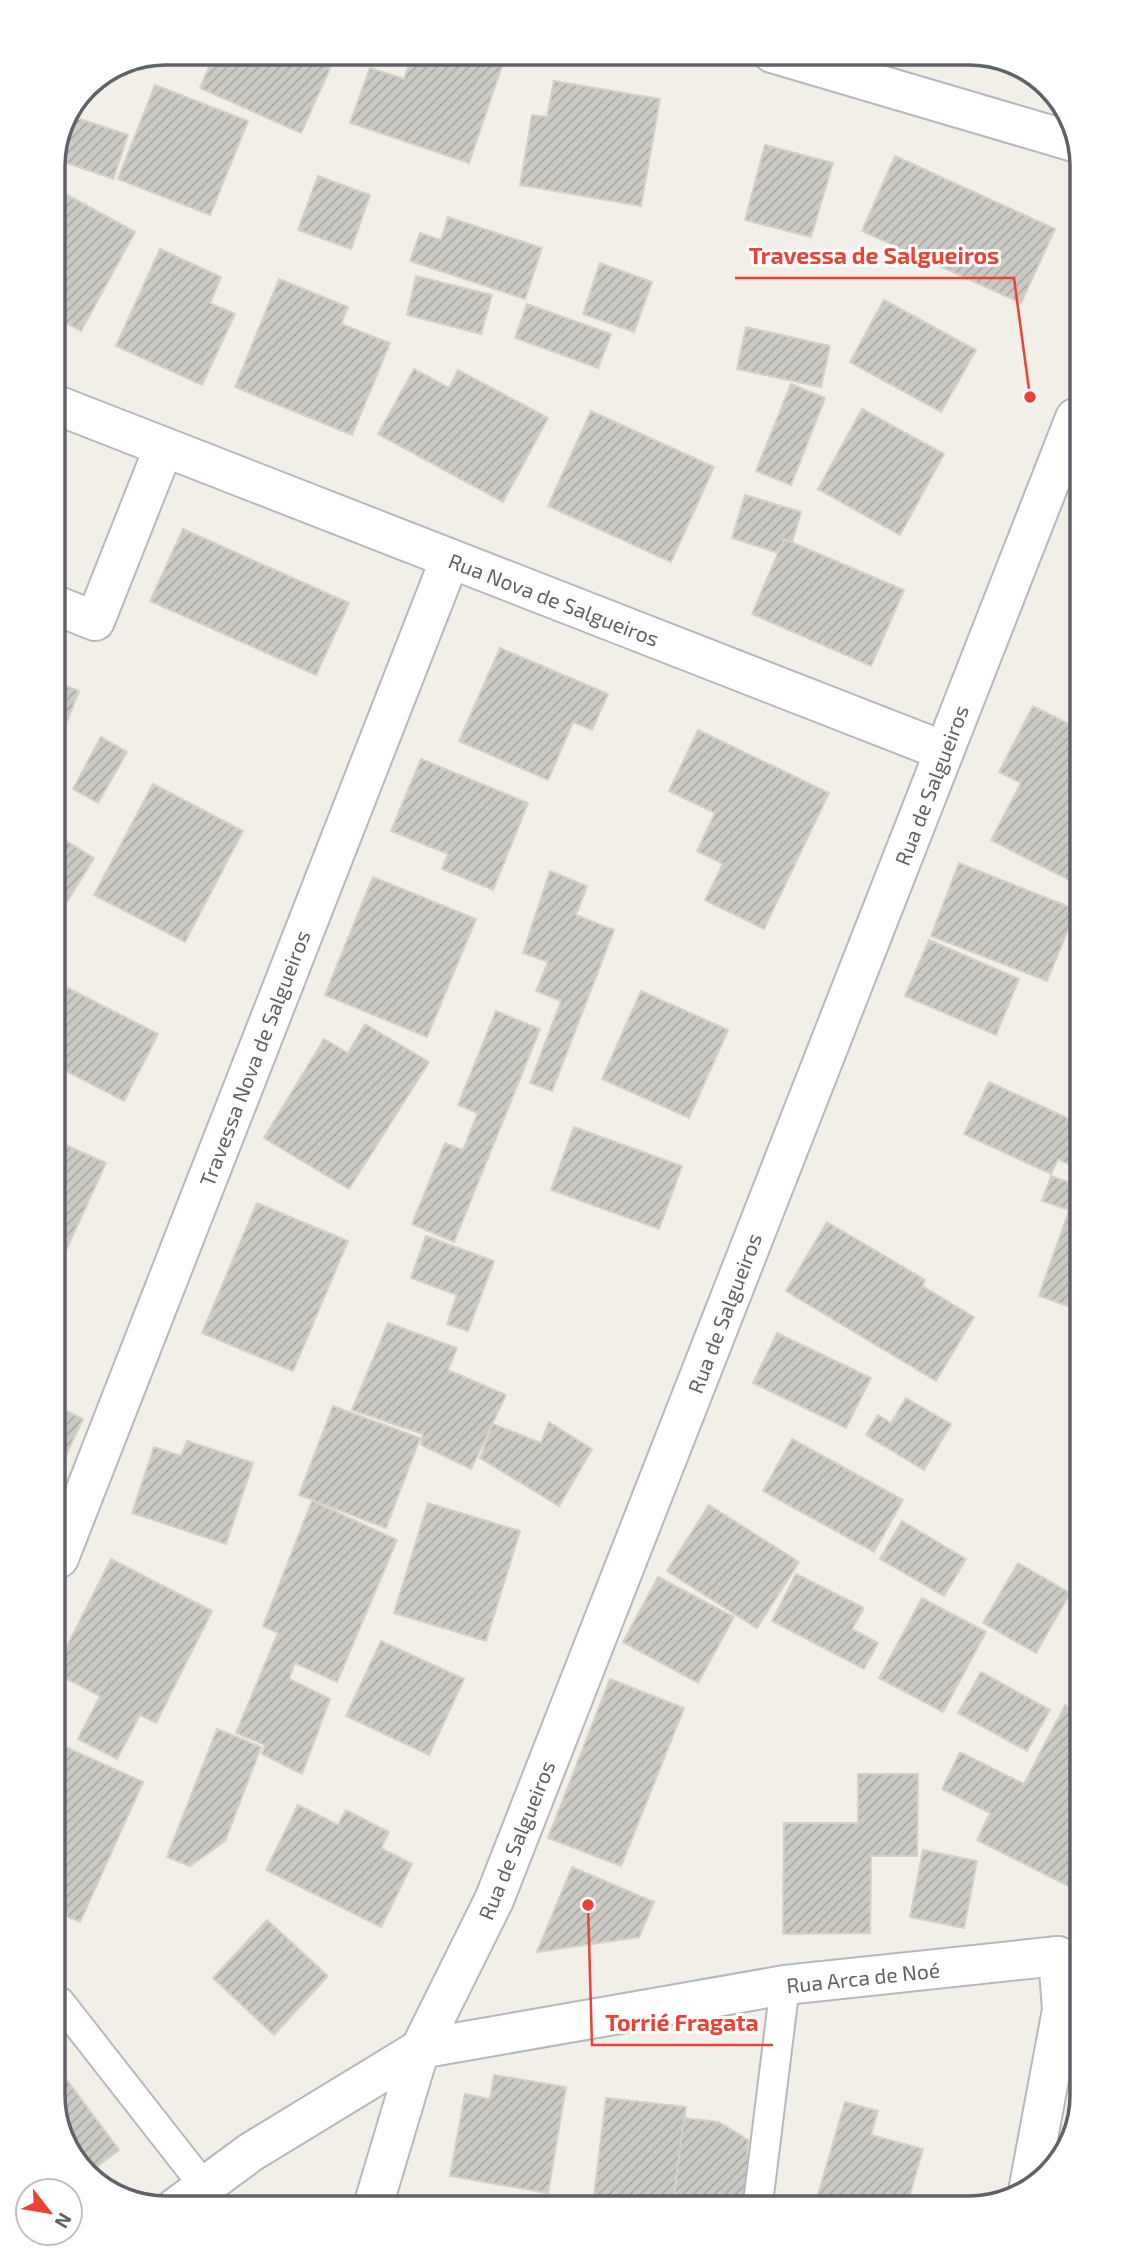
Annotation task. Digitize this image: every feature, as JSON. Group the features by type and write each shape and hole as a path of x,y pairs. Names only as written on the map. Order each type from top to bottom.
{"street":[{"path":"813,65 1066,140"},
{"name":"Rua Nova de Salgueiros","path":"65,408 944,751"},
{"name":"Rua de Salgueiros","path":"376,2196 420,2049 494,1900 1070,431"},
{"path":"65,610 95,621 164,447"},
{"name":"Travessa Nova de Salgueiros","path":"65,1540 450,559"},
{"name":"Rua Arca de Noé","path":"420,2049 785,1985 1070,1959"},
{"path":"1031,2175 1070,1976"},
{"path":"191,2196 251,2152 420,2049"}],"lane":[{"path":"759,2196 785,1985"},
{"path":"65,2010 189,2196"}],"building":[{"path":"210,65 332,65 301,133 200,88"},
{"path":"408,65 502,65 469,163 350,123 370,68 404,79"},
{"path":"554,81 660,99 641,206 520,185 532,115 547,117"},
{"path":"155,85 248,121 210,215 118,179"},
{"path":"77,118 128,135 113,179 65,162 68,139"},
{"path":"765,145 833,163 811,237 745,220"},
{"path":"895,156 1055,229 1021,303 862,231"},
{"path":"318,176 370,195 351,249 298,230"},
{"path":"65,194 135,232 81,331 65,322"},
{"path":"448,217 542,248 525,299 410,261 420,233 441,240"},
{"path":"160,249 221,277 210,303 235,314 202,385 116,346"},
{"path":"600,263 652,282 634,332 583,314"},
{"path":"416,276 492,295 481,334 407,315"},
{"path":"279,279 348,307 341,324 390,343 352,435 235,387"},
{"path":"884,300 976,350 941,412 850,362"},
{"path":"527,304 611,334 598,368 515,338"},
{"path":"746,327 830,346 821,387 737,369"},
{"path":"414,369 449,388 458,370 548,418 503,502 378,434"},
{"path":"791,384 825,398 791,485 756,471"},
{"path":"862,409 944,454 900,535 818,489"},
{"path":"591,411 714,467 671,562 548,506"},
{"path":"745,495 801,512 788,556 732,538"},
{"path":"183,529 349,603 316,675 150,601"},
{"path":"784,539 904,590 871,666 752,614"},
{"path":"500,648 608,694 592,730 573,722 548,780 459,741"},
{"path":"65,685 79,691 65,727"},
{"path":"1033,706 1070,724 1070,880 991,840 1021,783 999,772"},
{"path":"698,730 829,793 764,929 705,900 723,864 697,851 715,813 669,791"},
{"path":"101,737 127,752 98,803 73,789"},
{"path":"421,759 528,803 493,890 442,869 448,854 391,831"},
{"path":"153,784 243,831 185,942 94,895"},
{"path":"65,840 94,858 65,905"},
{"path":"959,863 1070,907 1070,927 1047,981 931,936"},
{"path":"550,871 587,886 576,915 614,930 552,1091 530,1083 561,1001 536,991 548,962 523,953"},
{"path":"373,877 476,919 427,1037 325,995"},
{"path":"929,940 1019,979 996,1035 905,996"},
{"path":"68,988 158,1034 124,1101 65,1071 65,994"},
{"path":"641,991 728,1030 689,1118 602,1079"},
{"path":"496,1011 540,1029 454,1242 412,1224 445,1143 463,1150 478,1113 458,1105"},
{"path":"365,1024 429,1062 349,1189 264,1138 324,1039 348,1053"},
{"path":"989,1082 1070,1119 1070,1165 1058,1159 1051,1174 964,1134"},
{"path":"574,1127 682,1166 659,1229 551,1190"},
{"path":"65,1145 106,1163 65,1253"},
{"path":"1051,1176 1070,1183 1070,1307 1039,1296 1069,1210 1042,1201"},
{"path":"257,1203 348,1241 293,1371 202,1333"},
{"path":"827,1222 925,1280 922,1286 974,1317 936,1381 786,1291"},
{"path":"426,1236 494,1261 468,1331 447,1324 457,1295 411,1278"},
{"path":"388,1323 457,1348 448,1370 506,1395 471,1469 421,1445 423,1434 352,1410"},
{"path":"777,1333 871,1378 846,1428 753,1383"},
{"path":"906,1398 951,1424 924,1470 866,1435 878,1415 891,1423"},
{"path":"333,1406 420,1438 386,1528 299,1495"},
{"path":"65,1410 83,1419 65,1457"},
{"path":"549,1422 592,1449 559,1506 480,1458 493,1424 541,1443"},
{"path":"792,1439 903,1500 874,1552 763,1491"},
{"path":"187,1441 253,1463 226,1544 132,1513 154,1447 181,1456"},
{"path":"312,1501 397,1540 337,1682 295,1663 289,1679 330,1699 302,1774 262,1754 265,1745 236,1733 278,1633 263,1626"},
{"path":"428,1503 520,1531 486,1641 394,1613"},
{"path":"709,1505 799,1562 757,1628 667,1571"},
{"path":"902,1521 966,1559 944,1596 880,1559"},
{"path":"111,1559 212,1611 156,1723 140,1715 117,1759 78,1739 100,1696 65,1678 65,1650"},
{"path":"1018,1563 1070,1593 1036,1653 983,1623"},
{"path":"796,1574 864,1608 852,1629 878,1643 864,1669 772,1621"},
{"path":"658,1577 734,1617 698,1683 623,1642"},
{"path":"922,1598 986,1632 943,1712 879,1678"},
{"path":"381,1641 464,1679 429,1755 346,1716"},
{"path":"981,1672 1050,1710 1027,1751 958,1713"},
{"path":"610,1679 684,1708 621,1866 548,1838"},
{"path":"1065,1705 1070,1708 1070,1887 977,1840 990,1813 942,1789 960,1752 1024,1784"},
{"path":"217,1729 261,1747 225,1841 190,1866 167,1857"},
{"path":"65,1747 143,1782 80,1922 65,1915"},
{"path":"858,1774 918,1774 917,1856 871,1856 870,1933 783,1934 784,1823 858,1823"},
{"path":"298,1805 338,1825 346,1810 389,1832 381,1848 412,1864 381,1927 266,1870"},
{"path":"923,1850 977,1861 964,1928 910,1917"},
{"path":"572,1867 654,1902 639,1937 537,1952"},
{"path":"267,1920 328,1976 274,2035 213,1978"},
{"path":"494,2075 566,2087 548,2193 450,2176 465,2094 490,2099"},
{"path":"65,2077 119,2150 95,2168 86,2157 72,2134 67,2115"},
{"path":"606,2098 686,2107 674,2196 594,2196"},
{"path":"845,2102 878,2111 871,2135 923,2149 909,2196 818,2196"},
{"path":"684,2118 719,2122 748,2140 747,2154 756,2155 751,2196 674,2196"}],"place":[{"name":"Travessa de Salgueiros","path":"1030,397"},
{"name":"Torrié Fragata","path":"588,1905"}]}
